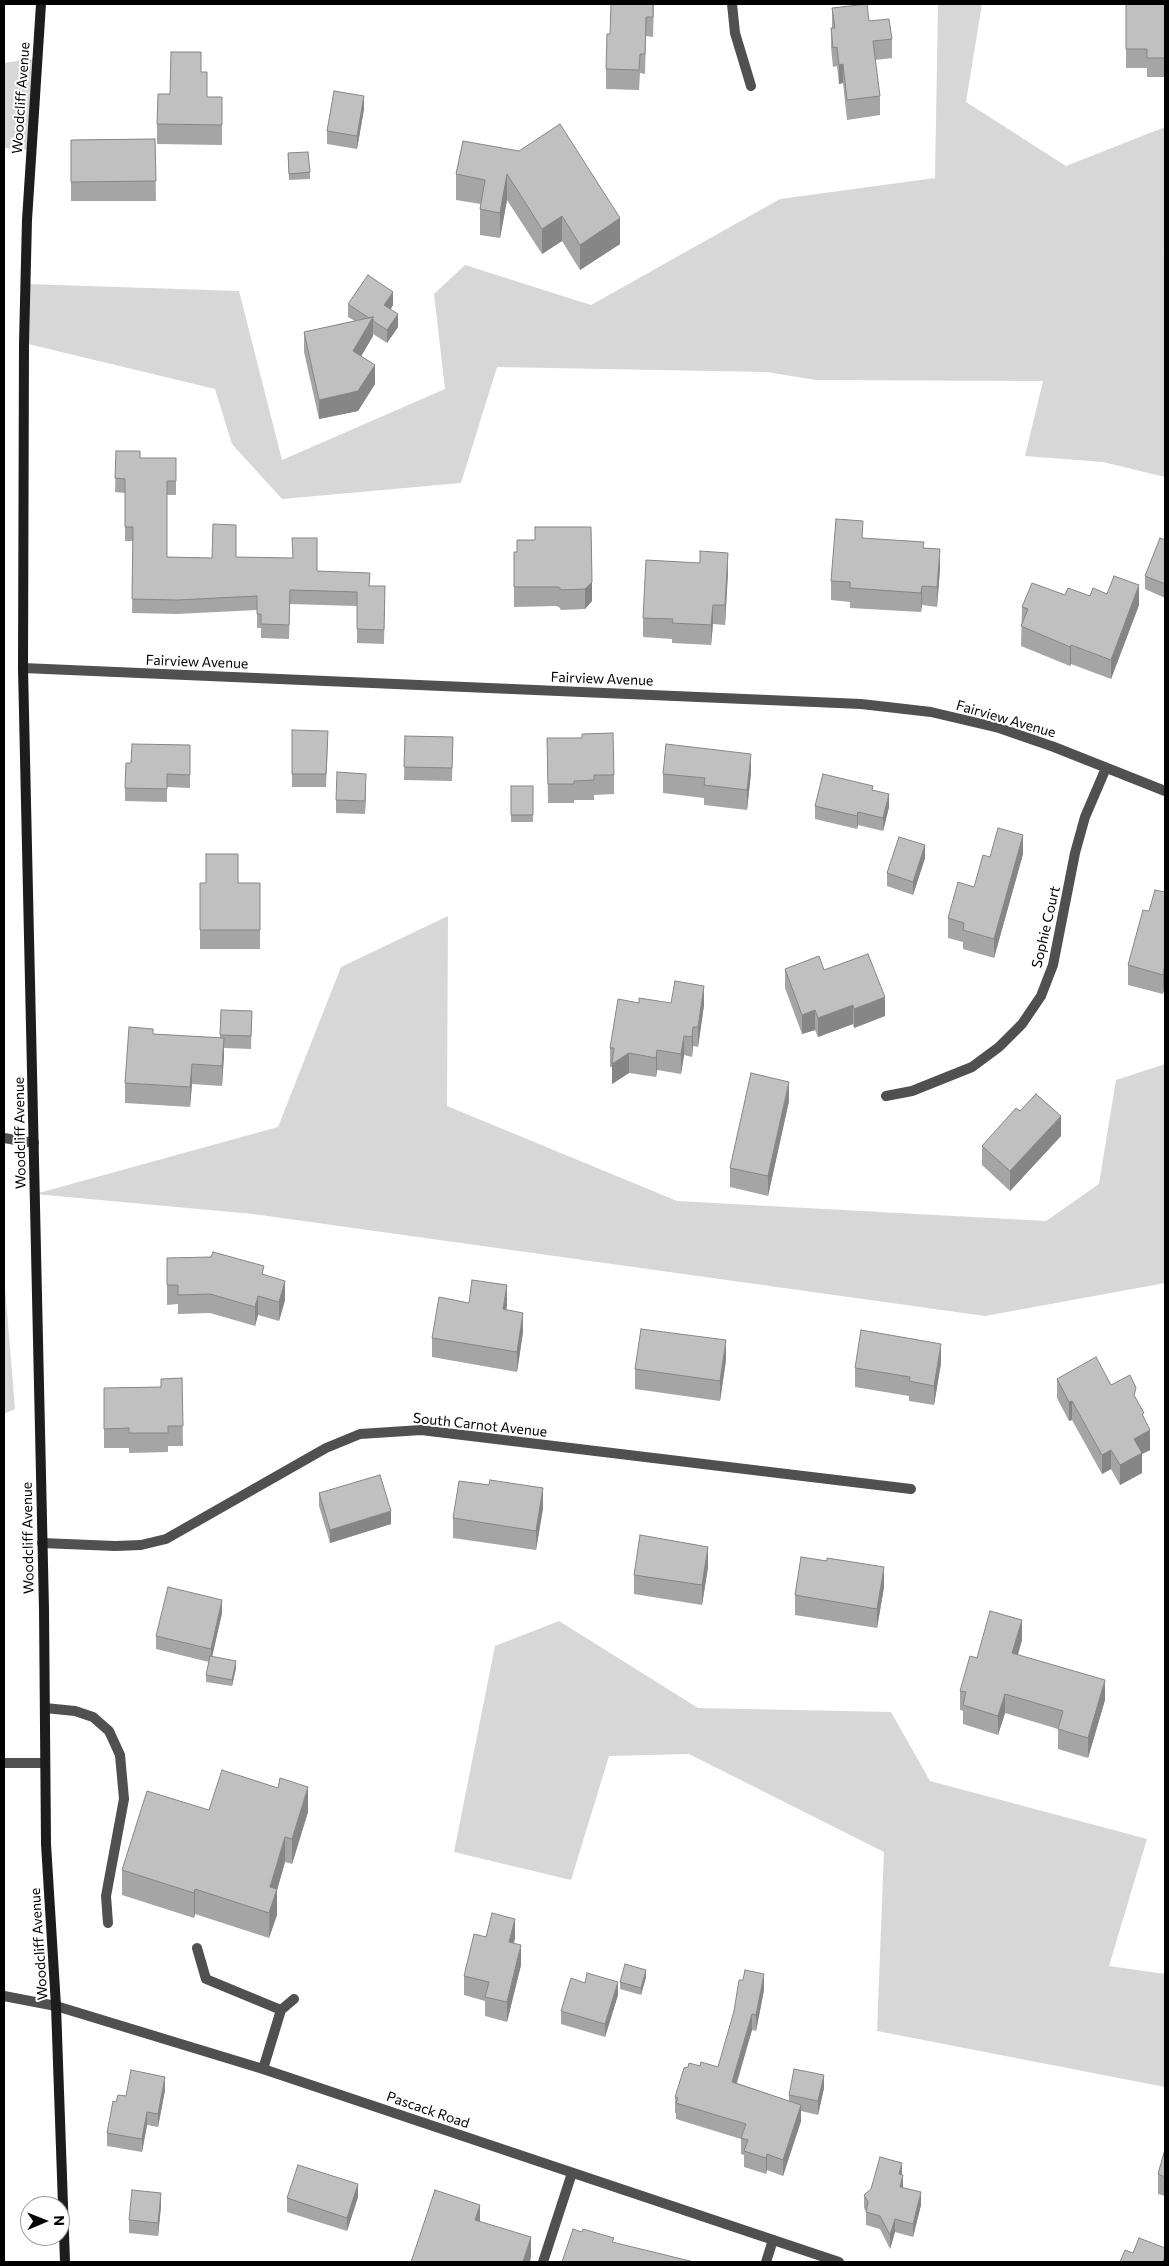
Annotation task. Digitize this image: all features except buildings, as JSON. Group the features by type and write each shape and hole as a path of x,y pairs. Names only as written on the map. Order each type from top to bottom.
{"main road":[{"name":"Woodcliff Avenue","path":"41,4 27,229 23,668 42,1543 46,1844 56,2006 65,2262"}],"street":[{"path":"732,4 735,33 751,86"},
{"name":"Fairview Avenue","path":"23,668 861,704 931,712 999,728 1054,747 1165,791"},
{"name":"Sophie Court","path":"886,1096 912,1091 972,1066 999,1048 1022,1024 1041,996 1053,965 1075,853 1085,817 1106,768"},
{"path":"4,1138 34,1143"},
{"name":"South Carnot Avenue","path":"42,1543 123,1546 141,1545 166,1539 326,1448 360,1434 422,1430 911,1489"},
{"path":"45,1708 75,1711 93,1717 109,1731 120,1755 124,1799 106,1896 108,1923"},
{"path":"4,1763 45,1763"},
{"path":"197,1948 206,1979 282,2010"},
{"name":"Pascack Road","path":"4,1996 56,2006 263,2069 839,2262"},
{"path":"263,2069 282,2010 294,1999"},
{"path":"543,2262 572,2172"},
{"path":"766,2262 773,2240"}],"shaded area":[{"path":"938,4 982,4 966,102 1066,166 1165,127 1165,249 1163,251 1165,252 1165,477 1103,462 1025,456 1043,381 816,380 767,372 497,367 461,483 282,499 232,444 215,389 24,343 26,284 239,291 282,460 445,389 434,294 465,265 591,305 780,199 935,178"},
{"path":"37,58 31,150 4,148 4,63"},
{"path":"448,916 447,1106 677,1201 1046,1221 1099,1184 1116,1080 1165,1064 1165,1283 985,1316 253,1214 35,1194 278,1127 341,967"},
{"path":"4,1275 15,1409 4,1414"},
{"path":"559,1621 698,1708 891,1712 930,1781 1147,1839 1109,1966 1165,1974 1165,2087 877,2031 884,1852 689,1754 609,1756 571,1880 454,1852 495,1646"}]}
